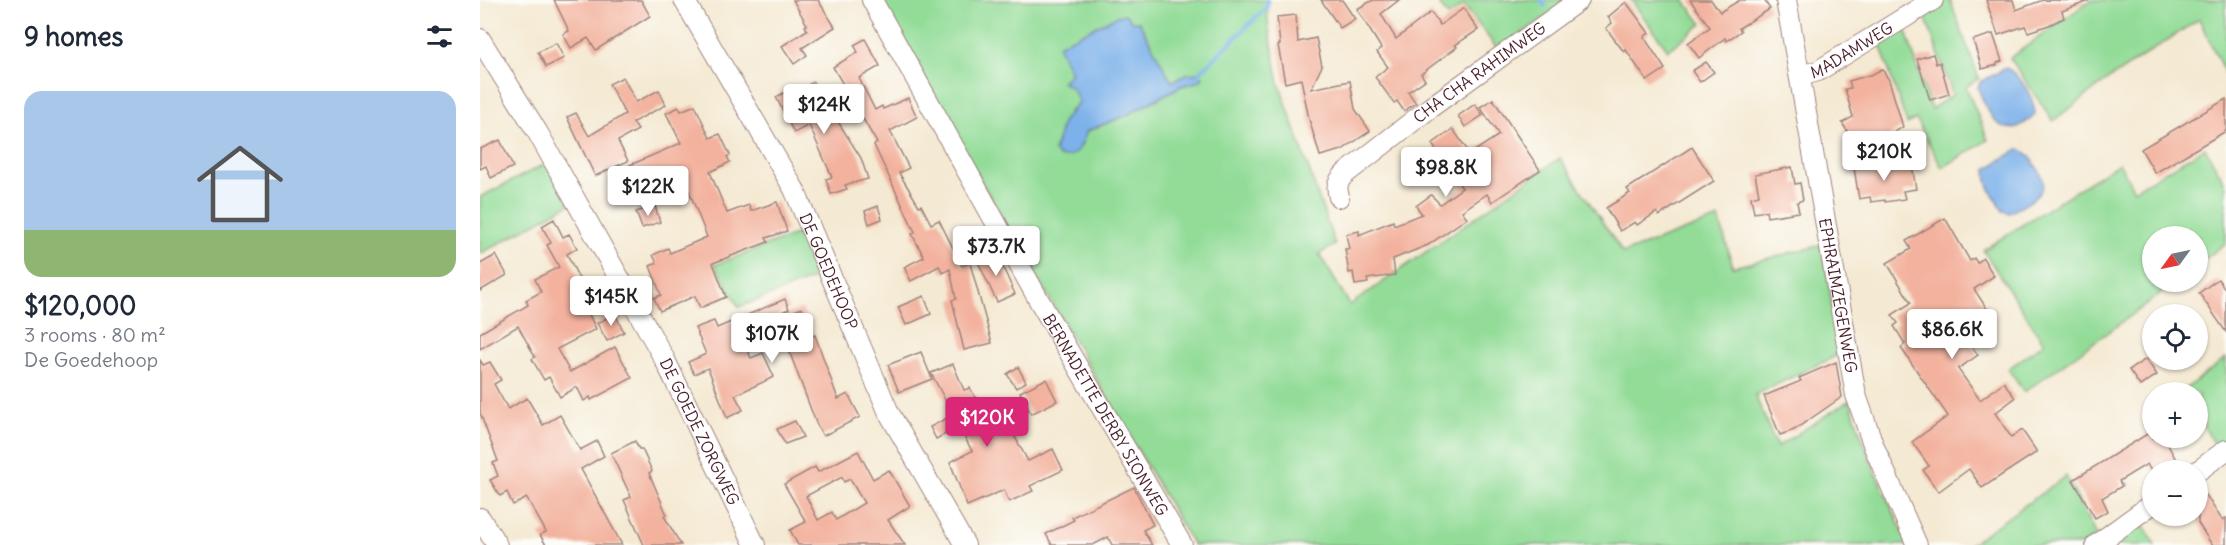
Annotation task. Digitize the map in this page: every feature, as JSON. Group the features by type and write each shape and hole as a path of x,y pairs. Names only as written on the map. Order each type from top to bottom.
{"street":[{"name":"DE GOEDEHOOP","path":"684,0 794,189 889,413 965,545"},
{"name":"BERNADETTE DERBY SIONWEG","path":"872,0 1041,304 1182,545"},
{"name":"EPHRAIMZEGENWEG","path":"1786,0 1856,395 1874,447 1917,545"},
{"name":"MADAMWEG","path":"1800,76 1818,71 1933,0"},
{"name":"CHA CHA RAHIMWEG","path":"1339,197 1336,187 1338,180 1345,174 1431,107 1576,1"},
{"name":"DE GOEDE ZORGWEG","path":"480,39 538,133 665,360 755,545"},
{"path":"2208,464 2226,450"},
{"path":"2096,545 2142,511"},
{"path":"480,518 498,545"}],"green space":[{"path":"882,0 1267,0 1268,23 1279,83 1335,245 1319,254 1350,305 1560,158 1623,253 1719,218 1733,267 1822,245 1840,354 1755,395 1777,447 1850,400 1869,456 1909,545 1193,545 984,186","holes":["1071,73 1169,78 1172,82 1181,77 1200,81 1181,86 1127,115 1087,131 1069,112 1079,102 1072,87"]},
{"path":"1436,0 1562,0 1565,3 1498,50 1464,5 1448,16"},
{"path":"1631,0 1684,0 1702,24 1668,50"},
{"path":"1943,0 1950,0 1979,78 1966,87 1988,140 1942,168 1916,119 1907,124 1879,41 1904,26 1931,109 1953,95 1924,13"},
{"path":"2091,0 2226,0 2226,76 2199,19 2110,78 2053,121 2010,58"},
{"path":"2205,148 2226,185 2226,243 2208,256 2208,226 2142,226 2142,292 2162,292 2147,304 2142,304 2142,308 2024,392 2008,369 2044,343 1983,250 2119,163 2134,190"},
{"path":"547,163 570,204 480,254 480,197"},
{"path":"805,231 823,275 739,307 715,265"},
{"path":"2226,358 2226,442 2216,449 2208,434 2208,382 2194,382"},
{"path":"2066,476 2096,536 2083,545 1969,545"},
{"path":"2140,519 2155,545 2104,545"}],"water":[{"path":"1125,14 1132,21 1139,22 1172,82 1186,74 1199,73 1203,77 1200,81 1181,86 1127,115 1087,131 1081,147 1075,153 1071,156 1059,157 1054,151 1063,121 1079,102 1072,88 1062,82 1071,73 1058,45"},
{"path":"2006,68 2016,75 2025,87 2035,114 2024,124 2015,128 2006,128 1993,118 1978,88 1980,82"},
{"path":"2018,149 2032,159 2043,182 2036,197 2009,213 2003,211 1991,191 1986,175 1987,169"}],"building":[{"path":"554,0 641,0 650,16 596,50 588,38 571,48 563,34 569,31"},
{"path":"793,0 818,0 835,27 802,48 807,55 794,64 782,46 807,30 805,26 807,25"},
{"path":"1321,0 1342,0 1355,19 1340,28"},
{"path":"1373,0 1399,0 1381,14 1396,39 1431,12 1440,25 1464,8 1478,30 1455,45 1457,47 1421,74 1425,80 1408,92 1416,103 1404,111 1397,101 1394,103 1375,77 1388,67 1377,52 1381,48 1357,9"},
{"path":"1690,0 1711,0 1720,12 1740,0 1764,0 1770,9 1739,28 1741,31 1726,41 1725,38 1699,58 1688,43 1710,27"},
{"path":"1986,0 2013,0 2016,10 2043,0 2089,1 2062,11 2064,18 2049,25 2028,32 2025,26 1998,35"},
{"path":"1626,2 1649,33 1644,37 1665,69 1647,81 1626,50 1624,52 1606,28 1612,23 1608,17"},
{"path":"1296,15 1298,42 1316,38 1322,66 1311,89 1350,81 1355,109 1370,131 1342,150 1320,156 1309,119 1301,79 1285,83 1278,45 1280,45 1277,17"},
{"path":"1993,34 2002,61 1997,65 1982,69 1973,40"},
{"path":"865,39 880,66 859,78 875,110 908,98 917,117 890,131 909,168 899,173 931,224 939,220 962,266 970,263 992,343 964,350 952,300 956,299 950,269 943,273 939,266 911,281 904,267 924,257 912,234 915,232 874,145 877,143 833,67 858,52 854,45"},
{"path":"556,43 564,58 546,67 538,52"},
{"path":"1933,54 1936,64 1940,62 1949,94 1930,100 1917,59"},
{"path":"1706,62 1714,72 1700,82 1692,71"},
{"path":"1882,69 1889,80 1903,127 1860,153 1858,137 1851,137 1842,123 1853,117 1845,89 1851,88 1849,81"},
{"path":"623,77 636,102 659,90 666,105 633,122 638,130 618,141 628,161 595,176 567,117 576,113 589,136 625,114 609,84"},
{"path":"813,82 861,158 868,179 845,185 847,189 831,194 826,179 832,177 809,125 794,133 776,97 797,86 800,91"},
{"path":"1493,99 1540,170 1492,202 1487,194 1462,211 1467,218 1428,245 1393,259 1395,275 1367,279 1368,283 1355,285 1353,272 1349,273 1345,249 1349,249 1346,234 1359,231 1359,235 1393,221 1394,225 1422,214 1416,206 1431,195 1440,204 1462,188 1432,144 1453,129 1470,154 1499,135 1480,107"},
{"path":"2226,99 2226,131 2155,173 2141,149"},
{"path":"1475,104 1483,115 1465,127 1458,116"},
{"path":"695,105 710,138 720,134 730,155 727,157 730,162 710,172 727,213 749,205 751,211 777,202 787,231 766,238 768,242 713,263 726,297 700,308 695,296 660,311 654,298 661,295 650,266 657,263 653,255 668,248 670,253 707,237 686,183 660,194 653,179 637,186 628,166 681,143 666,113 679,107 681,111"},
{"path":"500,140 513,167 491,178 486,166 480,169 480,149"},
{"path":"1692,147 1714,181 1659,216 1657,212 1637,225 1635,222 1620,231 1606,208 1630,193 1627,189"},
{"path":"1887,162 1888,168 1912,165 1916,189 1903,191 1905,199 1871,202 1870,197 1859,199 1854,168"},
{"path":"1792,167 1795,184 1800,183 1803,200 1797,202 1799,212 1767,217 1766,211 1754,213 1751,197 1759,195 1755,174"},
{"path":"655,206 660,222 642,228 636,212"},
{"path":"878,206 882,219 869,224 865,211"},
{"path":"1945,218 1970,261 1974,258 1977,263 1983,258 1994,276 1974,289 1989,312 1961,331 1978,355 1958,369 1980,400 2004,382 2015,398 1995,413 2011,437 2022,430 2037,452 1982,488 1969,469 1938,492 1923,470 1929,466 1912,442 1948,416 1901,348 1905,344 1894,326 1898,323 1892,315 1911,303 1887,263 1911,249 1906,241"},
{"path":"554,219 563,237 569,234 577,248 567,254 585,291 579,294 596,329 557,349 570,372 615,347 632,378 591,400 590,397 584,401 577,387 560,397 549,377 544,380 532,359 535,357 518,326 480,349 480,333 528,305 526,300 541,292 535,279 559,267 547,245 551,243 542,226"},
{"path":"996,252 1015,294 997,302 977,260"},
{"path":"496,255 507,275 480,291 480,264"},
{"path":"2218,279 2226,290 2226,332 2199,293 2208,292 2208,286"},
{"path":"924,296 931,314 906,325 898,307"},
{"path":"785,299 789,309 778,314 779,317 802,308 813,336 815,335 838,399 848,394 860,417 823,436 785,340 775,343 766,320 740,333 751,358 763,353 774,377 735,395 743,410 727,418 708,368 694,374 688,362 706,354 695,328 714,321 717,328"},
{"path":"615,314 624,332 607,341 597,323"},
{"path":"921,352 932,379 899,392 888,365"},
{"path":"480,360 483,365 490,362 501,380 494,384 508,409 527,398 543,425 560,415 580,450 597,441 604,456 581,469 622,545 546,545 540,535 546,532 527,498 513,505 507,492 500,496 490,480 498,476 493,463 498,461 480,413"},
{"path":"1836,362 1842,397 1794,430 1780,435 1764,396 1801,381 1799,378"},
{"path":"2142,362 2142,370 2154,370 2157,375 2142,382 2140,386 2129,370"},
{"path":"953,364 964,390 970,388 997,435 1010,428 1028,461 1053,449 1063,470 1030,486 1033,491 1009,502 1004,490 967,506 950,462 972,451 959,427 936,439 930,427 953,415 931,373"},
{"path":"1018,367 1026,382 1016,388 1007,374"},
{"path":"1046,379 1057,401 1031,414 1020,392"},
{"path":"795,421 803,437 785,444 777,429"},
{"path":"2142,437 2142,448 2170,448 2176,460 2142,460 2142,467 2119,481 2122,486 2102,498 2108,511 2095,518 2073,480"},
{"path":"635,441 639,449 642,449 652,471 649,473 667,515 664,516 681,545 644,545 624,500 631,497 611,453"},
{"path":"858,451 873,479 889,470 910,506 888,520 905,545 798,545 790,530 806,522 784,484 815,467 818,472","holes":["842,477 844,482 850,479 864,503 836,520 832,512 818,520 806,496"]},
{"path":"1134,487 1153,525 1143,530 1152,545 1112,545 1108,537 1093,545 1052,545 1046,534 1074,520 1072,517"},
{"path":"2208,498 2222,520 2226,518 2226,545 2212,545 2200,526 2208,526"}],"waterway":[{"path":"1199,73 1267,7 1267,0"},
{"path":"1541,0 1545,5"}]}
